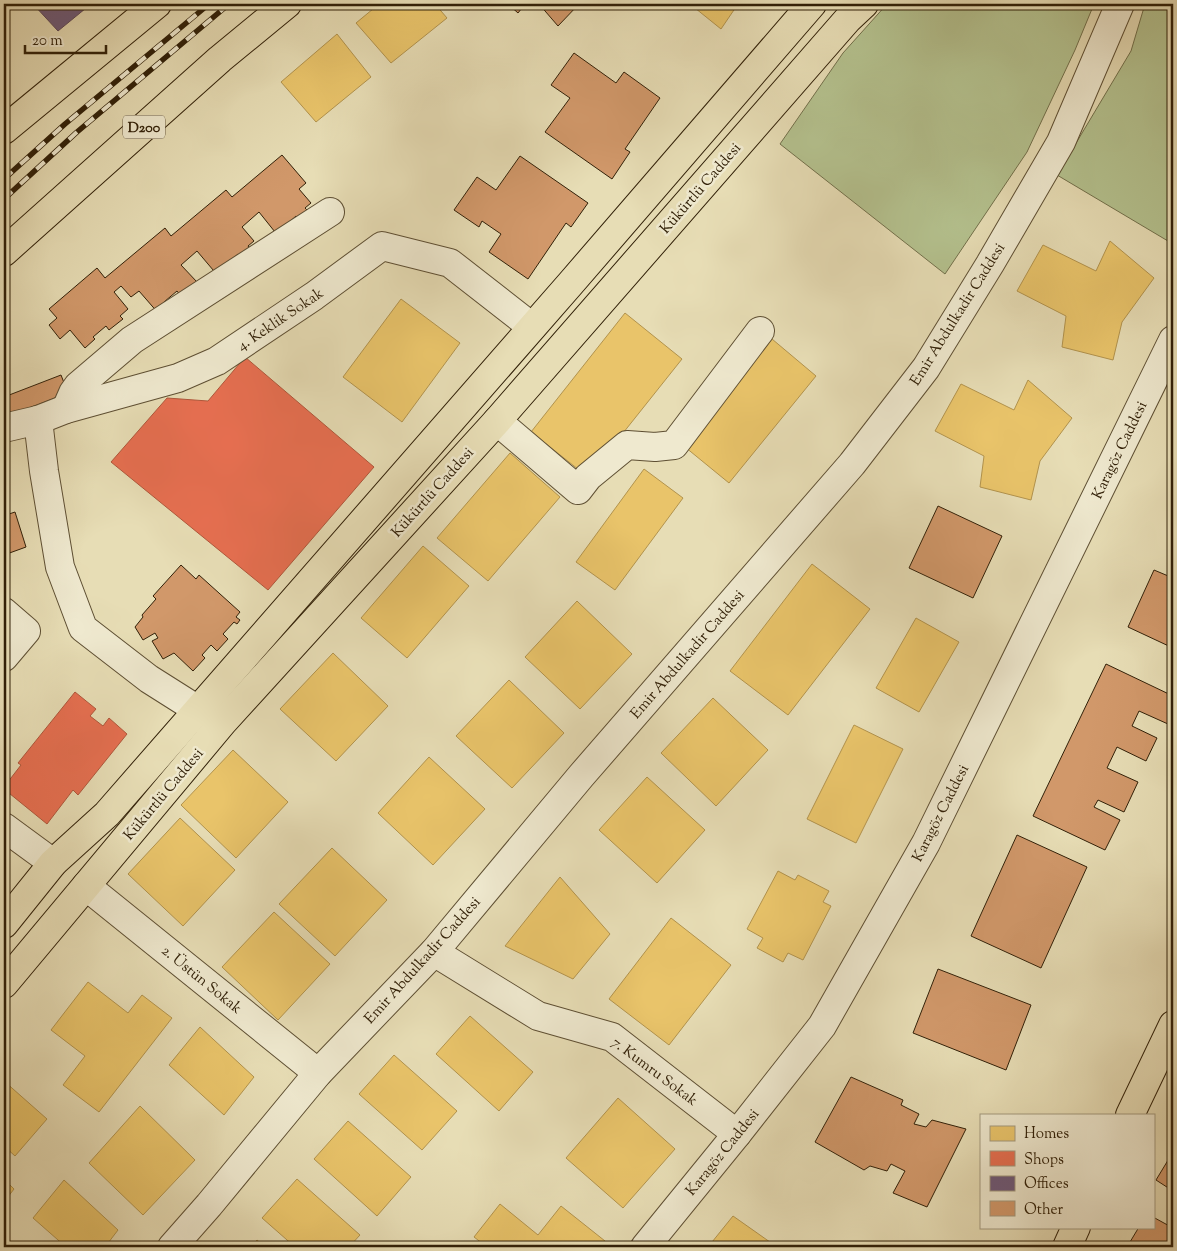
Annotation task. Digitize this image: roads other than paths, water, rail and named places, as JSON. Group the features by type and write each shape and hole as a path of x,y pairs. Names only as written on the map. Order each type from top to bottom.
{"main road":[{"path":"4,130 157,4"},
{"name":"D200","path":"4,252 220,59 287,4"},
{"name":"Kükürtlü Caddesi","path":"4,924 53,864 107,814 578,276 812,4"},
{"name":"Kükürtlü Caddesi","path":"4,984 223,722 497,421 848,19 864,4"},
{"path":"1130,1114 1173,1025"},
{"path":"1067,1247 1076,1228"}],"street":[{"name":"Emir Abdulkadir Caddesi","path":"172,1247 318,1073 434,952 581,776 852,464 926,368 990,264 1061,142 1120,4"},
{"path":"66,409 72,394 78,386 132,340 330,212"},
{"name":"4. Keklik Sokak","path":"4,428 38,420 66,409 178,378 217,361 314,296 382,246 450,263 532,327"},
{"path":"497,421 578,490 588,477 627,445 654,447 674,445 760,331"},
{"name":"Karagöz Caddesi","path":"646,1247 822,1026 926,843 1165,378 1173,340"},
{"path":"38,420 44,471 60,566 83,628 149,679 198,710"},
{"path":"4,612 26,631 4,657"},
{"path":"4,827 53,864"},
{"name":"2. Üstün Sokak","path":"86,886 318,1073"},
{"name":"7. Kumru Sokak","path":"434,952 538,1016 612,1037 737,1134"}],"railway":[{"path":"4,179 65,124 209,4"},
{"path":"4,199 77,132 229,4"}]}
